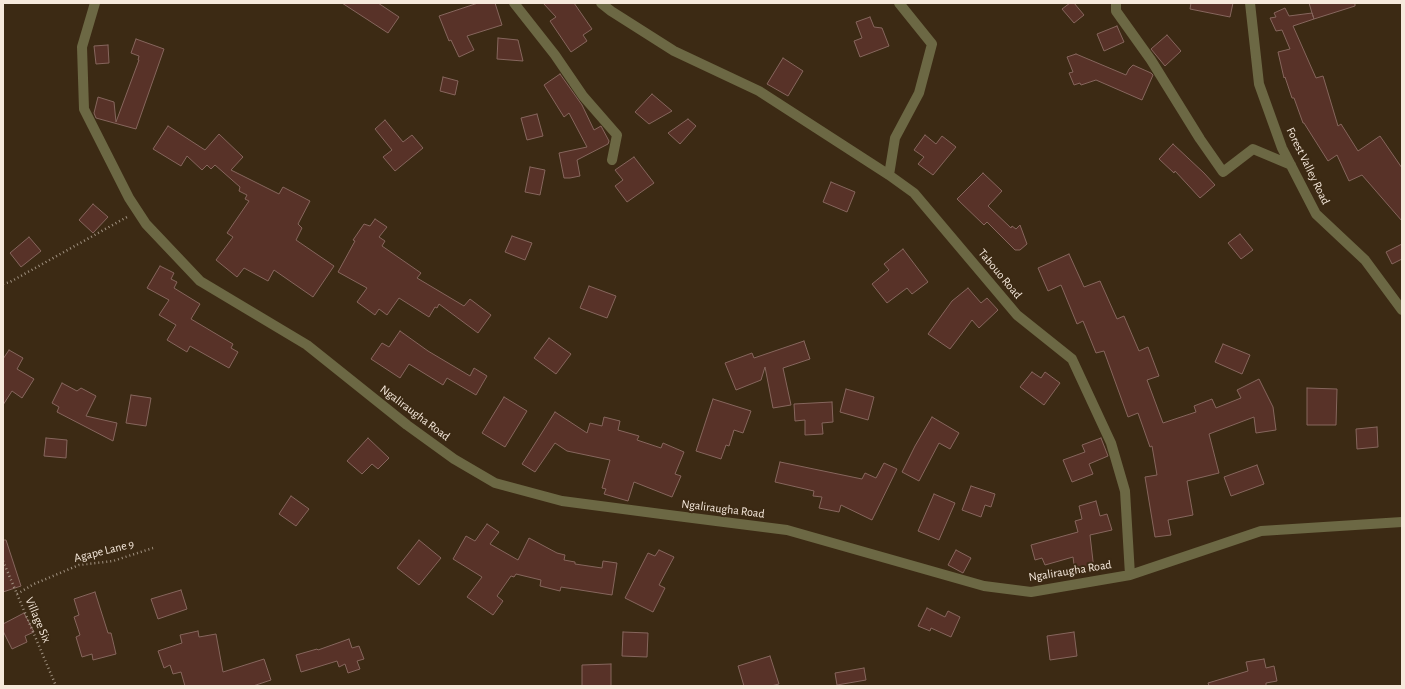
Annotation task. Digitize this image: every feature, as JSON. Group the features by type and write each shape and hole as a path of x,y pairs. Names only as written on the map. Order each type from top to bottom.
{"street":[{"name":"Ngaliraugha Road","path":"95,3 82,47 84,109 129,198 146,224 200,281 307,345 407,425 454,459 495,483 562,500 787,530 984,586 1031,592 1130,575 1261,531 1402,522"},
{"name":"Tabouo Road","path":"601,3 674,51 759,91 889,175 914,193 1017,315 1072,359 1111,443 1126,491 1130,575"},
{"path":"889,175 895,138 919,93 932,44 899,3"},
{"path":"1116,3 1116,11 1151,60 1200,139 1223,172 1253,149 1291,165"},
{"name":"Forest Valley Road","path":"1250,3 1259,84 1282,148 1316,214 1365,260 1402,310"},
{"path":"518,4 583,96 617,135 612,160"}],"path":[{"path":"3,284 10,282 138,210"},
{"name":"Agape Lane 9","path":"17,594 34,584 79,565 113,561 153,548"},
{"name":"Village Six","path":"3,561 56,686"}],"building":[{"path":"342,3 378,3 399,17 388,33"},
{"path":"478,3 495,3 502,25 467,36 474,50 459,57 451,40 449,41 439,16"},
{"path":"543,3 574,3 592,29 583,35 587,41 571,52 550,21 556,17"},
{"path":"1070,3 1074,3 1084,15 1074,23 1062,9"},
{"path":"1191,3 1233,3 1230,17 1190,9"},
{"path":"1309,3 1355,3 1355,6 1293,26 1316,78 1323,76 1338,126 1341,124 1358,151 1380,136 1402,168 1402,221 1362,175 1349,181 1337,155 1328,161 1303,123 1294,98 1292,98 1285,77 1284,78 1278,52 1290,49 1282,30 1276,31 1270,18 1276,17 1274,13 1285,8 1289,16 1312,13"},
{"path":"870,17 874,27 882,28 889,46 860,57 854,41 862,38 856,22"},
{"path":"1117,26 1124,42 1104,51 1097,34"},
{"path":"1167,35 1181,51 1165,66 1151,49"},
{"path":"498,38 518,40 523,61 497,59"},
{"path":"136,39 164,49 136,129 96,118 94,113 98,97 114,102 116,122 139,60 139,56 131,53"},
{"path":"108,45 109,63 96,64 94,46"},
{"path":"1076,54 1126,75 1133,65 1151,73 1153,75 1142,100 1096,80 1081,85 1080,83 1074,85 1069,73 1073,72 1067,57"},
{"path":"783,58 803,71 788,96 767,84"},
{"path":"560,74 582,105 594,130 601,126 609,141 608,144 577,160 580,176 570,178 564,178 559,153 587,147 569,113 564,117 544,85"},
{"path":"443,77 458,81 455,95 440,91"},
{"path":"652,94 672,111 649,124 635,112"},
{"path":"537,114 543,136 527,140 521,118"},
{"path":"688,119 696,126 680,144 668,133"},
{"path":"385,120 403,142 412,135 423,148 395,171 383,157 392,150 375,129"},
{"path":"168,126 205,150 219,134 243,157 231,170 279,194 283,187 310,201 298,224 302,228 296,240 334,266 313,297 274,270 268,281 244,268 237,277 216,260 233,237 227,233 249,201 245,199 247,195 239,191 240,187 215,165 211,169 207,165 202,170 187,156 181,166 153,149"},
{"path":"925,135 936,144 942,136 956,147 933,175 918,164 924,157 914,150"},
{"path":"1173,144 1215,185 1200,198 1175,171 1174,173 1159,159"},
{"path":"634,157 654,183 627,202 615,186 623,180 615,170"},
{"path":"530,167 545,170 540,195 525,192"},
{"path":"983,173 1002,191 988,206 1011,228 1012,226 1016,229 1020,225 1027,244 1020,250 1015,250 987,222 984,225 957,199"},
{"path":"831,182 855,192 847,212 823,202"},
{"path":"93,204 108,217 93,233 79,220"},
{"path":"375,219 387,227 379,237 385,241 382,246 421,273 417,278 464,306 470,299 491,315 478,333 439,304 437,308 435,307 429,317 399,298 387,315 379,309 375,315 357,302 367,288 338,272 355,241 353,240 364,224 370,226"},
{"path":"1240,234 1253,250 1241,259 1228,243"},
{"path":"512,236 532,243 525,260 505,252"},
{"path":"29,237 41,251 21,267 10,253"},
{"path":"1402,244 1402,259 1392,264 1386,252"},
{"path":"903,249 928,282 912,294 907,288 887,303 872,284 889,270 884,264"},
{"path":"1069,254 1084,287 1100,281 1117,319 1124,316 1139,351 1148,347 1159,376 1147,380 1163,423 1196,412 1194,406 1212,399 1216,408 1241,398 1237,390 1259,379 1273,407 1276,430 1256,433 1254,417 1209,434 1219,473 1187,481 1193,515 1168,520 1171,535 1155,537 1145,477 1157,475 1152,446 1150,447 1138,413 1128,417 1104,351 1096,353 1083,321 1077,324 1061,285 1048,291 1038,268"},
{"path":"160,266 174,273 171,279 177,282 174,288 200,304 191,319 233,344 231,348 238,352 229,368 190,346 187,352 167,340 176,325 159,315 169,300 147,288"},
{"path":"589,286 616,296 607,318 580,308"},
{"path":"968,288 981,303 987,298 998,310 979,328 972,320 950,349 928,334 952,301"},
{"path":"400,331 428,351 470,376 474,368 487,376 476,395 447,378 443,385 409,364 400,378 371,359 382,343 389,347"},
{"path":"549,338 571,354 556,374 534,358"},
{"path":"804,341 810,359 783,368 791,405 773,408 765,367 761,380 736,390 725,363 752,353 754,358"},
{"path":"1223,344 1250,355 1242,374 1215,362"},
{"path":"9,350 23,358 17,369 34,379 22,398 12,391 3,405 3,359"},
{"path":"1032,372 1041,378 1045,372 1060,383 1044,405 1020,387"},
{"path":"62,383 77,391 81,388 96,396 86,416 117,423 113,441 57,412 59,407 52,403"},
{"path":"1307,388 1337,389 1336,425 1307,425"},
{"path":"846,389 874,397 868,420 840,412"},
{"path":"131,395 151,398 146,426 126,423"},
{"path":"504,397 527,411 505,447 482,433"},
{"path":"713,399 751,411 743,433 734,430 729,446 726,445 721,459 696,451"},
{"path":"832,402 833,422 822,423 823,434 805,435 805,420 795,421 794,404"},
{"path":"555,412 587,433 590,423 602,426 604,417 620,421 618,430 639,436 637,440 661,448 663,443 684,452 675,474 681,476 672,497 634,482 628,501 604,494 606,489 602,488 610,460 567,451 555,443 535,472 522,464"},
{"path":"932,417 959,433 950,449 939,443 919,481 902,472"},
{"path":"1377,427 1378,447 1357,449 1356,429"},
{"path":"46,438 67,440 66,458 44,456"},
{"path":"368,438 389,458 378,469 372,464 362,474 347,461"},
{"path":"1101,438 1108,456 1089,464 1093,474 1072,482 1063,460 1085,452 1082,445"},
{"path":"780,462 862,479 865,473 876,478 884,463 897,469 872,520 841,505 839,512 819,508 822,497 813,496 814,491 775,482"},
{"path":"1257,465 1264,484 1231,496 1224,477"},
{"path":"971,486 995,494 991,507 985,505 981,517 962,510"},
{"path":"934,494 955,503 939,540 918,531"},
{"path":"291,496 309,509 296,526 279,514"},
{"path":"1096,501 1100,516 1107,514 1112,530 1090,535 1094,570 1075,572 1073,557 1045,565 1042,558 1035,560 1031,545 1078,532 1075,521 1082,519 1079,506"},
{"path":"487,524 499,532 490,544 518,560 529,538 557,553 565,555 564,560 575,562 575,564 602,568 603,561 617,563 612,595 561,587 560,591 540,586 541,580 516,574 514,577 511,576 497,596 503,601 493,615 467,597 482,577 453,559 466,536 475,541"},
{"path":"3,540 6,540 21,586 3,592"},
{"path":"419,540 441,558 419,585 397,568"},
{"path":"659,550 674,557 659,585 665,588 653,612 625,598 648,553 655,556"},
{"path":"956,550 971,558 963,573 948,565"},
{"path":"181,590 187,609 158,619 151,599"},
{"path":"95,592 108,633 111,633 116,654 93,660 92,654 82,657 76,637 80,635 74,617 79,615 74,599"},
{"path":"927,608 945,617 948,611 960,617 951,637 931,628 930,631 918,626"},
{"path":"24,613 34,632 25,636 27,642 12,649 3,631 3,624"},
{"path":"198,631 199,637 216,634 223,672 264,659 271,680 253,686 185,686 181,672 173,674 170,665 164,668 158,651 182,643 180,635"},
{"path":"623,632 648,633 647,657 622,656"},
{"path":"1074,632 1077,656 1050,660 1047,636"},
{"path":"349,639 352,648 359,646 364,659 357,661 360,669 348,673 345,664 339,667 337,661 301,672 296,655 318,650"},
{"path":"770,656 779,684 771,686 744,686 738,666"},
{"path":"1264,659 1266,668 1274,666 1277,681 1266,683 1266,686 1209,686 1208,683 1248,671 1246,662"},
{"path":"611,664 611,686 582,686 582,665"},
{"path":"864,668 866,680 837,685 835,673"}]}
